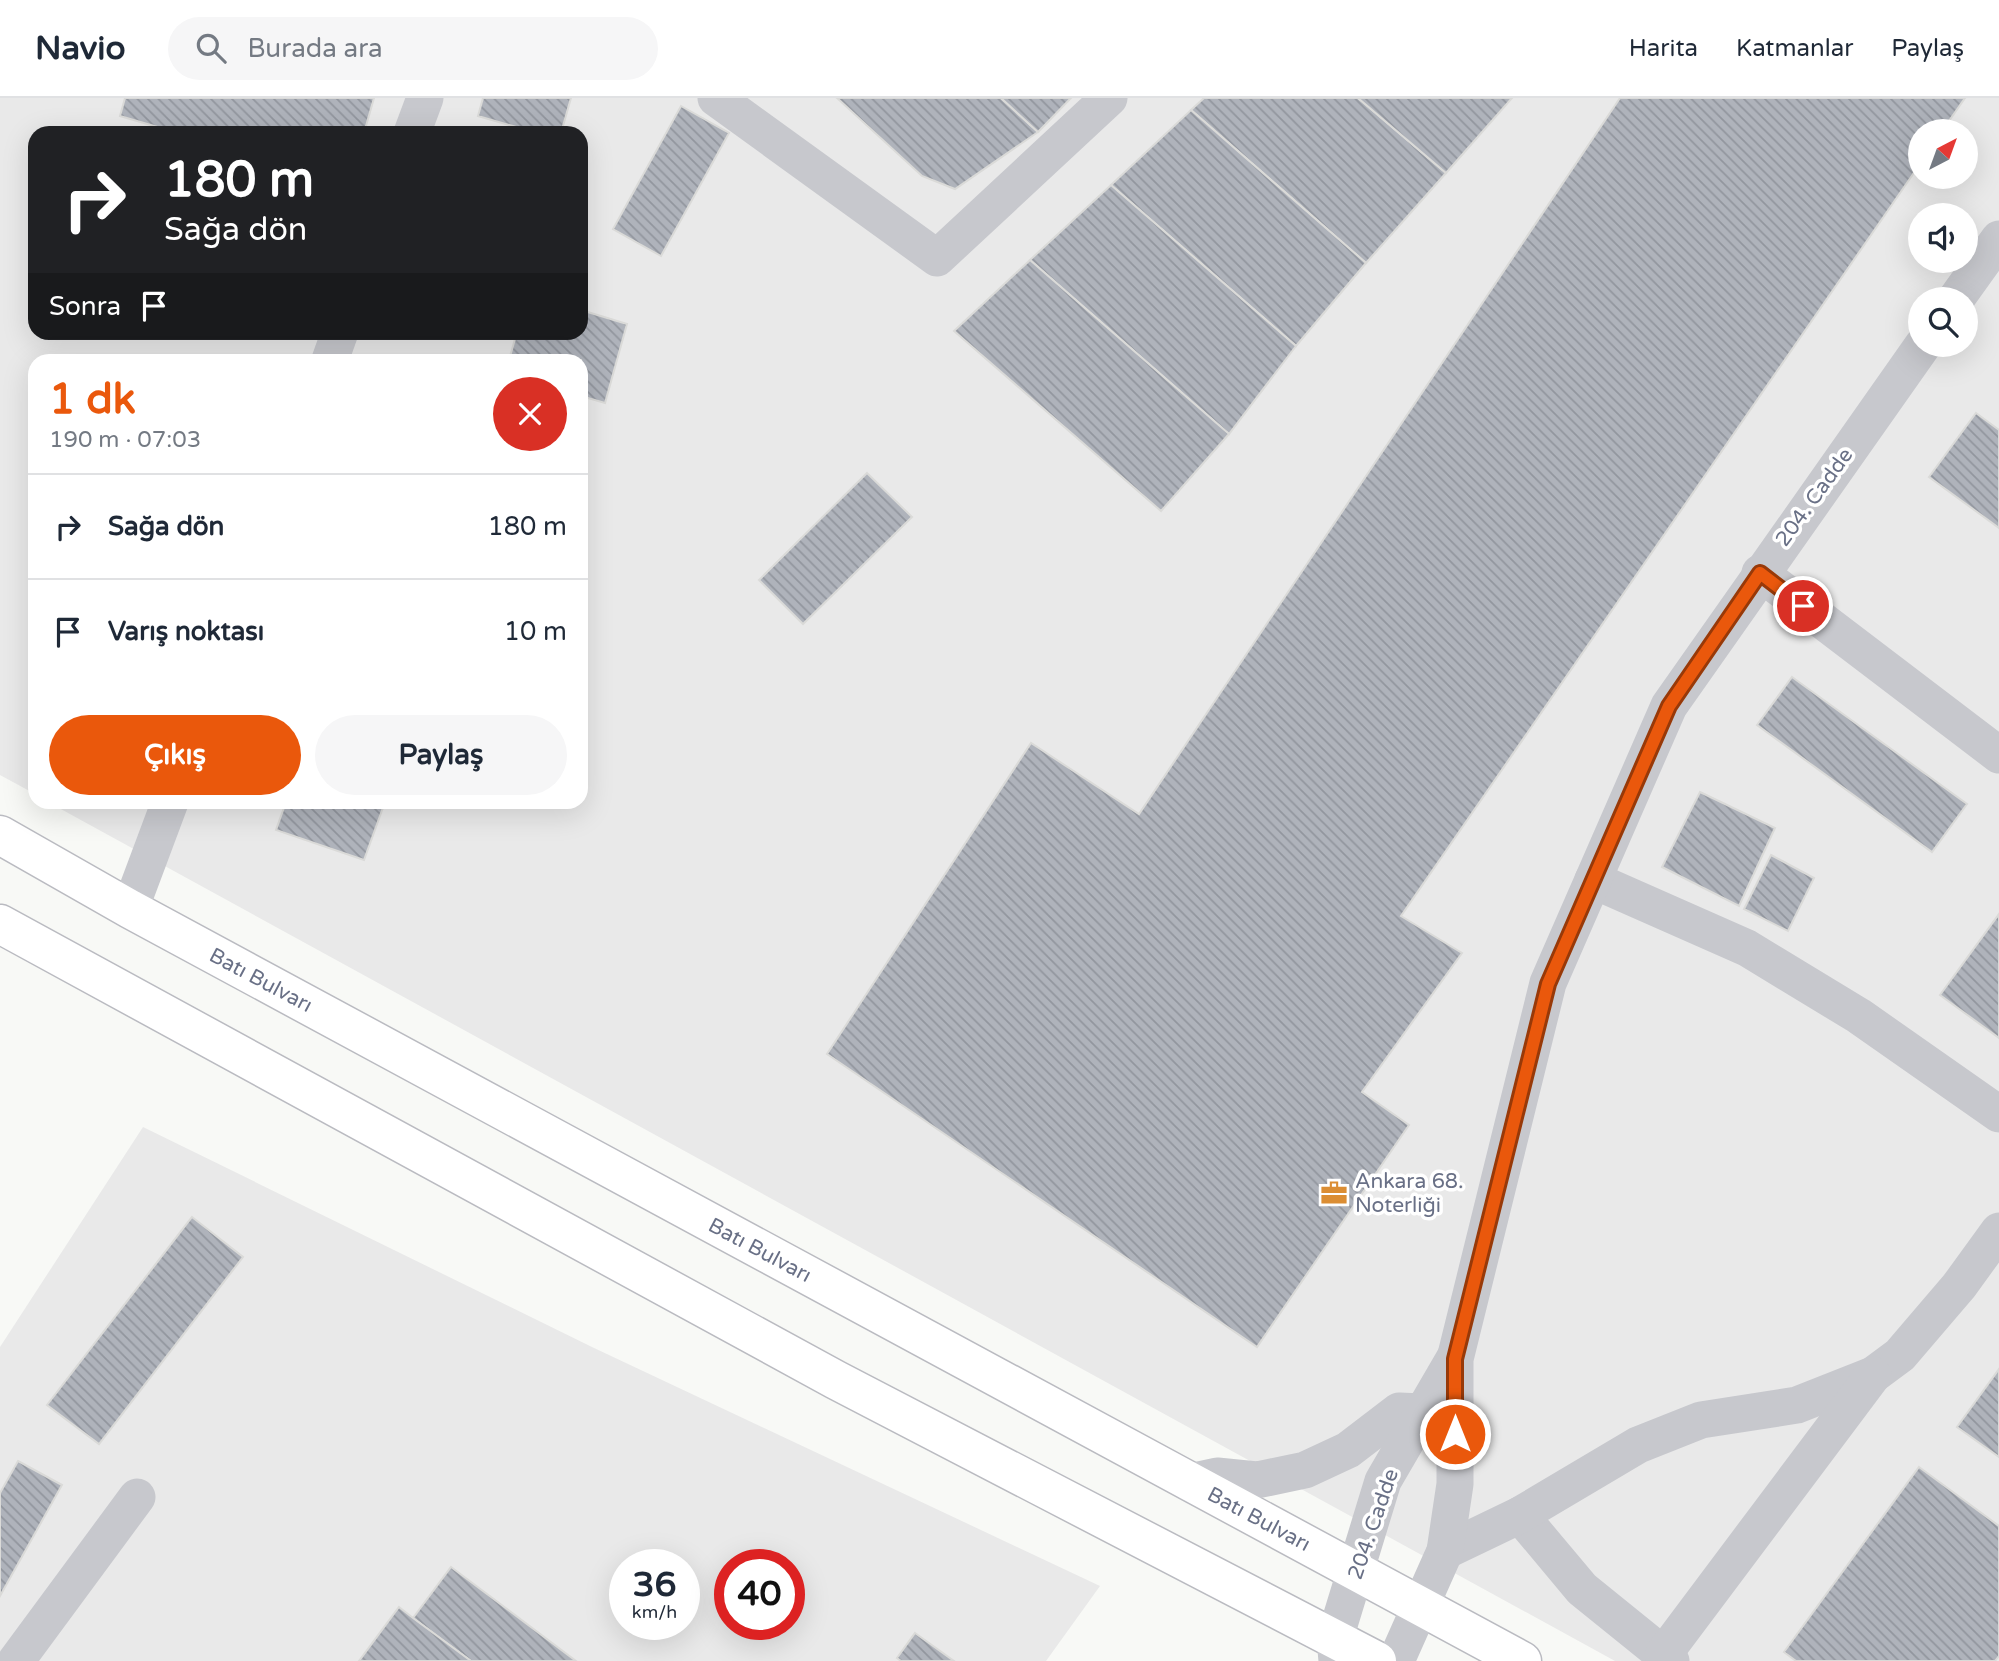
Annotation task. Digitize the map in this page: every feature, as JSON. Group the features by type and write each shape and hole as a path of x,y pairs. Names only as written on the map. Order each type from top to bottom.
{"main road":[{"name":"Batı Bulvarı","path":"0,835 130,909 1522,1661"},
{"path":"0,924 1336,1650 1377,1661"}],"street":[{"path":"415,126 425,98"},
{"path":"716,98 937,258 1109,98"},
{"path":"1965,287 1999,239"},
{"name":"204. Cadde","path":"1396,1661 1445,1551 1455,1484 1455,1359 1548,984 1669,706 1914,357"},
{"path":"1760,573 1999,755"},
{"path":"130,909 167,809"},
{"path":"1593,880 1747,948 1859,1016 1999,1114"},
{"path":"1445,1551 1520,1515 1650,1440 1701,1420 1797,1405 1873,1375 1900,1355 1959,1286 1999,1231"},
{"name":"204. Cadde","path":"1336,1650 1355,1571 1383,1481 1455,1359"},
{"path":"1520,1515 1583,1588 1667,1658 1873,1375"},
{"path":"1189,1482 1217,1476 1257,1480 1305,1470 1348,1450 1399,1410 1423,1412"},
{"path":"16,1661 137,1497"}],"shaded area":[{"path":"0,98 1999,98 1999,1661 1615,1661 61,809 588,809 588,354 28,354 28,790 0,775"},
{"path":"143,1127 592,1347 1100,1586 1046,1661 0,1661 0,1347"}],"building":[{"path":"125,98 374,98 366,126 154,126 120,116"},
{"path":"483,98 571,98 563,126 513,126 478,116"},
{"path":"837,98 1001,98 1038,132 955,189 922,176"},
{"path":"1001,98 1071,98 1038,132"},
{"path":"1204,98 1358,98 1446,173 1366,263 1191,110"},
{"path":"1358,98 1512,98 1446,173"},
{"path":"1620,98 1965,98 1950,119 1908,119 1908,181 1401,916 1462,953 1362,1092 1409,1125 1257,1347 827,1054 1031,743 1139,814"},
{"path":"681,106 729,133 661,256 613,229"},
{"path":"1191,110 1366,263 1296,346 1111,185"},
{"path":"1111,185 1296,346 1229,434 1030,260"},
{"path":"1030,260 1229,434 1161,511 954,331"},
{"path":"588,312 627,324 605,403 588,398 588,354 511,354 515,340 588,340"},
{"path":"1976,413 1999,430 1999,528 1929,477"},
{"path":"867,473 912,517 803,624 759,580"},
{"path":"1792,677 1967,804 1932,852 1757,725"},
{"path":"1700,792 1775,828 1739,906 1662,867"},
{"path":"284,809 382,809 364,860 276,830"},
{"path":"1771,855 1814,878 1788,931 1744,909"},
{"path":"1999,914 1999,1038 1940,995"},
{"path":"192,1217 243,1257 99,1444 47,1405"},
{"path":"1999,1369 1999,1457 1957,1427"},
{"path":"18,1461 62,1485 0,1596 0,1493"},
{"path":"1919,1467 1999,1526 1999,1656 1995,1661 1796,1661 1784,1652"},
{"path":"451,1567 576,1661 471,1661 413,1618"},
{"path":"399,1607 413,1618 471,1661 359,1661"},
{"path":"915,1633 954,1661 901,1661 897,1658"}],"place":[{"name":"Ankara 68. Noterliği","path":"1334,1193"}],"route":[{"path":"1455,1434 1455,1359 1548,984 1669,706 1760,573 1803,606"}]}
